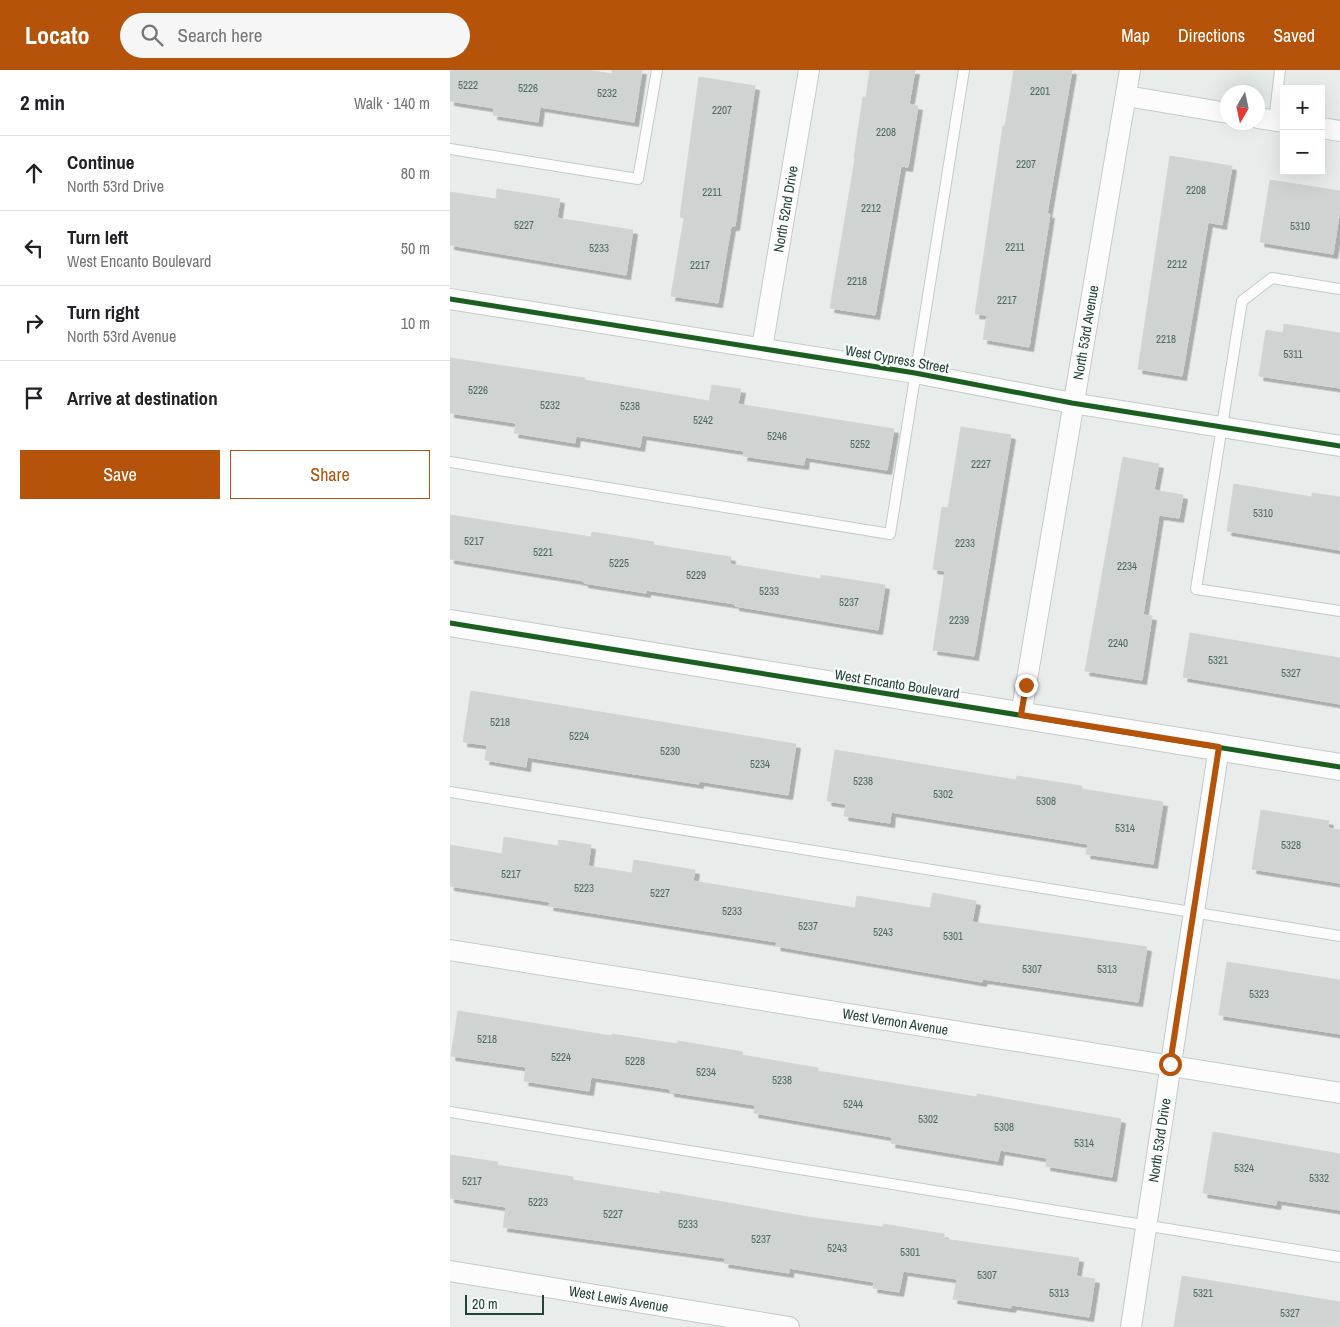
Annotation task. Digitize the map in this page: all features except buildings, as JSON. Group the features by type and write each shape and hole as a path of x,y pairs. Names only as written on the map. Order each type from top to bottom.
{"street":[{"name":"North 52nd Drive","path":"762,348 809,70"},
{"name":"North 53rd Avenue","path":"1021,715 1072,403 1130,70"},
{"path":"1126,96 1220,112"},
{"path":"1325,129 1340,132"},
{"name":"West Cypress Street","path":"450,298 915,373 1072,403 1340,446"},
{"name":"West Encanto Boulevard","path":"450,623 1340,767"},
{"name":"North 53rd Drive","path":"1131,1327 1148,1225 1170,1064 1219,747"},
{"name":"West Vernon Avenue","path":"450,950 1170,1064 1340,1093"},
{"name":"West Lewis Avenue","path":"450,1271 789,1327"}],"lane":[{"path":"450,149 638,179 656,70"},
{"path":"450,462 890,534 964,70"},
{"path":"1272,120 1280,70"},
{"path":"1340,289 1272,278 1242,301 1196,589 1340,611"},
{"path":"450,792 1340,936"},
{"path":"450,1112 1340,1257"}],"cycle path":[{"path":"450,299 915,373 1072,403 1340,446"},
{"path":"450,623 1340,767"}],"route":[{"path":"1026,685 1021,715 1219,747 1170,1064"}]}
